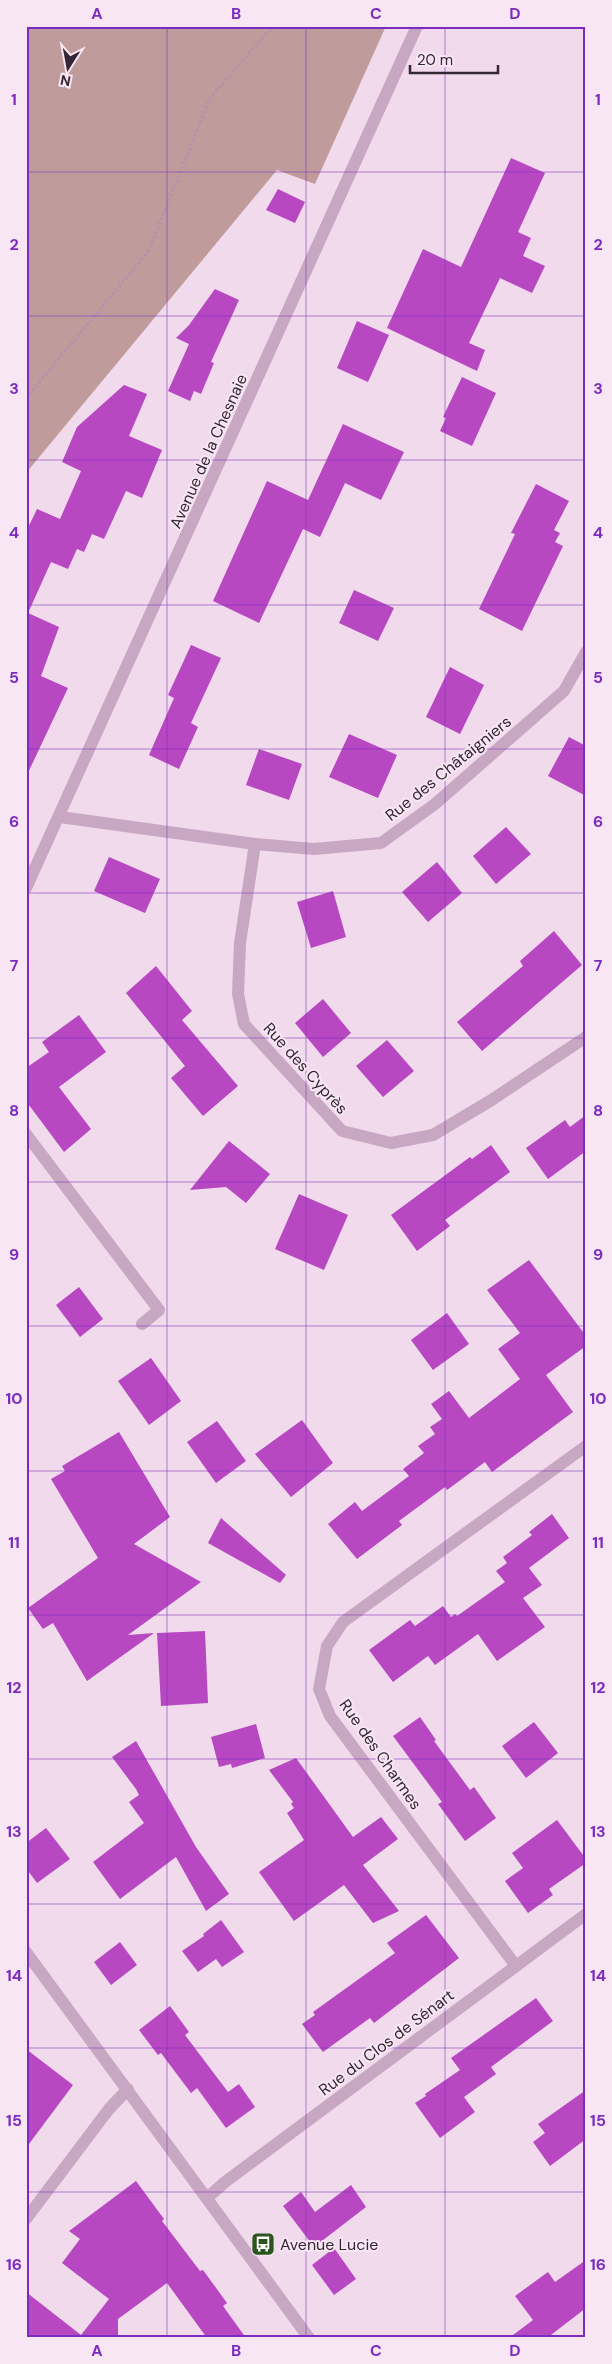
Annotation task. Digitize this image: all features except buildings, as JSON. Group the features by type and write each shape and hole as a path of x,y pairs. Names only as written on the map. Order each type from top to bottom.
{"street":[{"name":"Avenue de la Chesnaie","path":"26,888 60,817 417,26"},
{"name":"Rue des Châtaigniers","path":"60,817 255,844 314,849 381,843 442,798 564,691 586,652"},
{"name":"Rue des Cyprès","path":"255,844 240,943 238,994 244,1024 342,1131 391,1143 433,1135 490,1101 586,1037"},
{"path":"26,1134 159,1310 142,1324"},
{"name":"Rue des Charmes","path":"516,1966 330,1716 320,1689 327,1646 343,1622 586,1446"},
{"name":"Rue du Clos de Sénart","path":"207,2198 233,2176 586,1914"},
{"path":"26,1952 309,2338"},
{"path":"26,2219 109,2109 128,2089"}],"path":[{"path":"26,398 148,252 210,98 272,26"}],"shaded area":[{"path":"26,26 386,26 315,184 277,170 26,473"}],"place":[{"name":"Avenue Lucie","path":"263,2244"}]}
